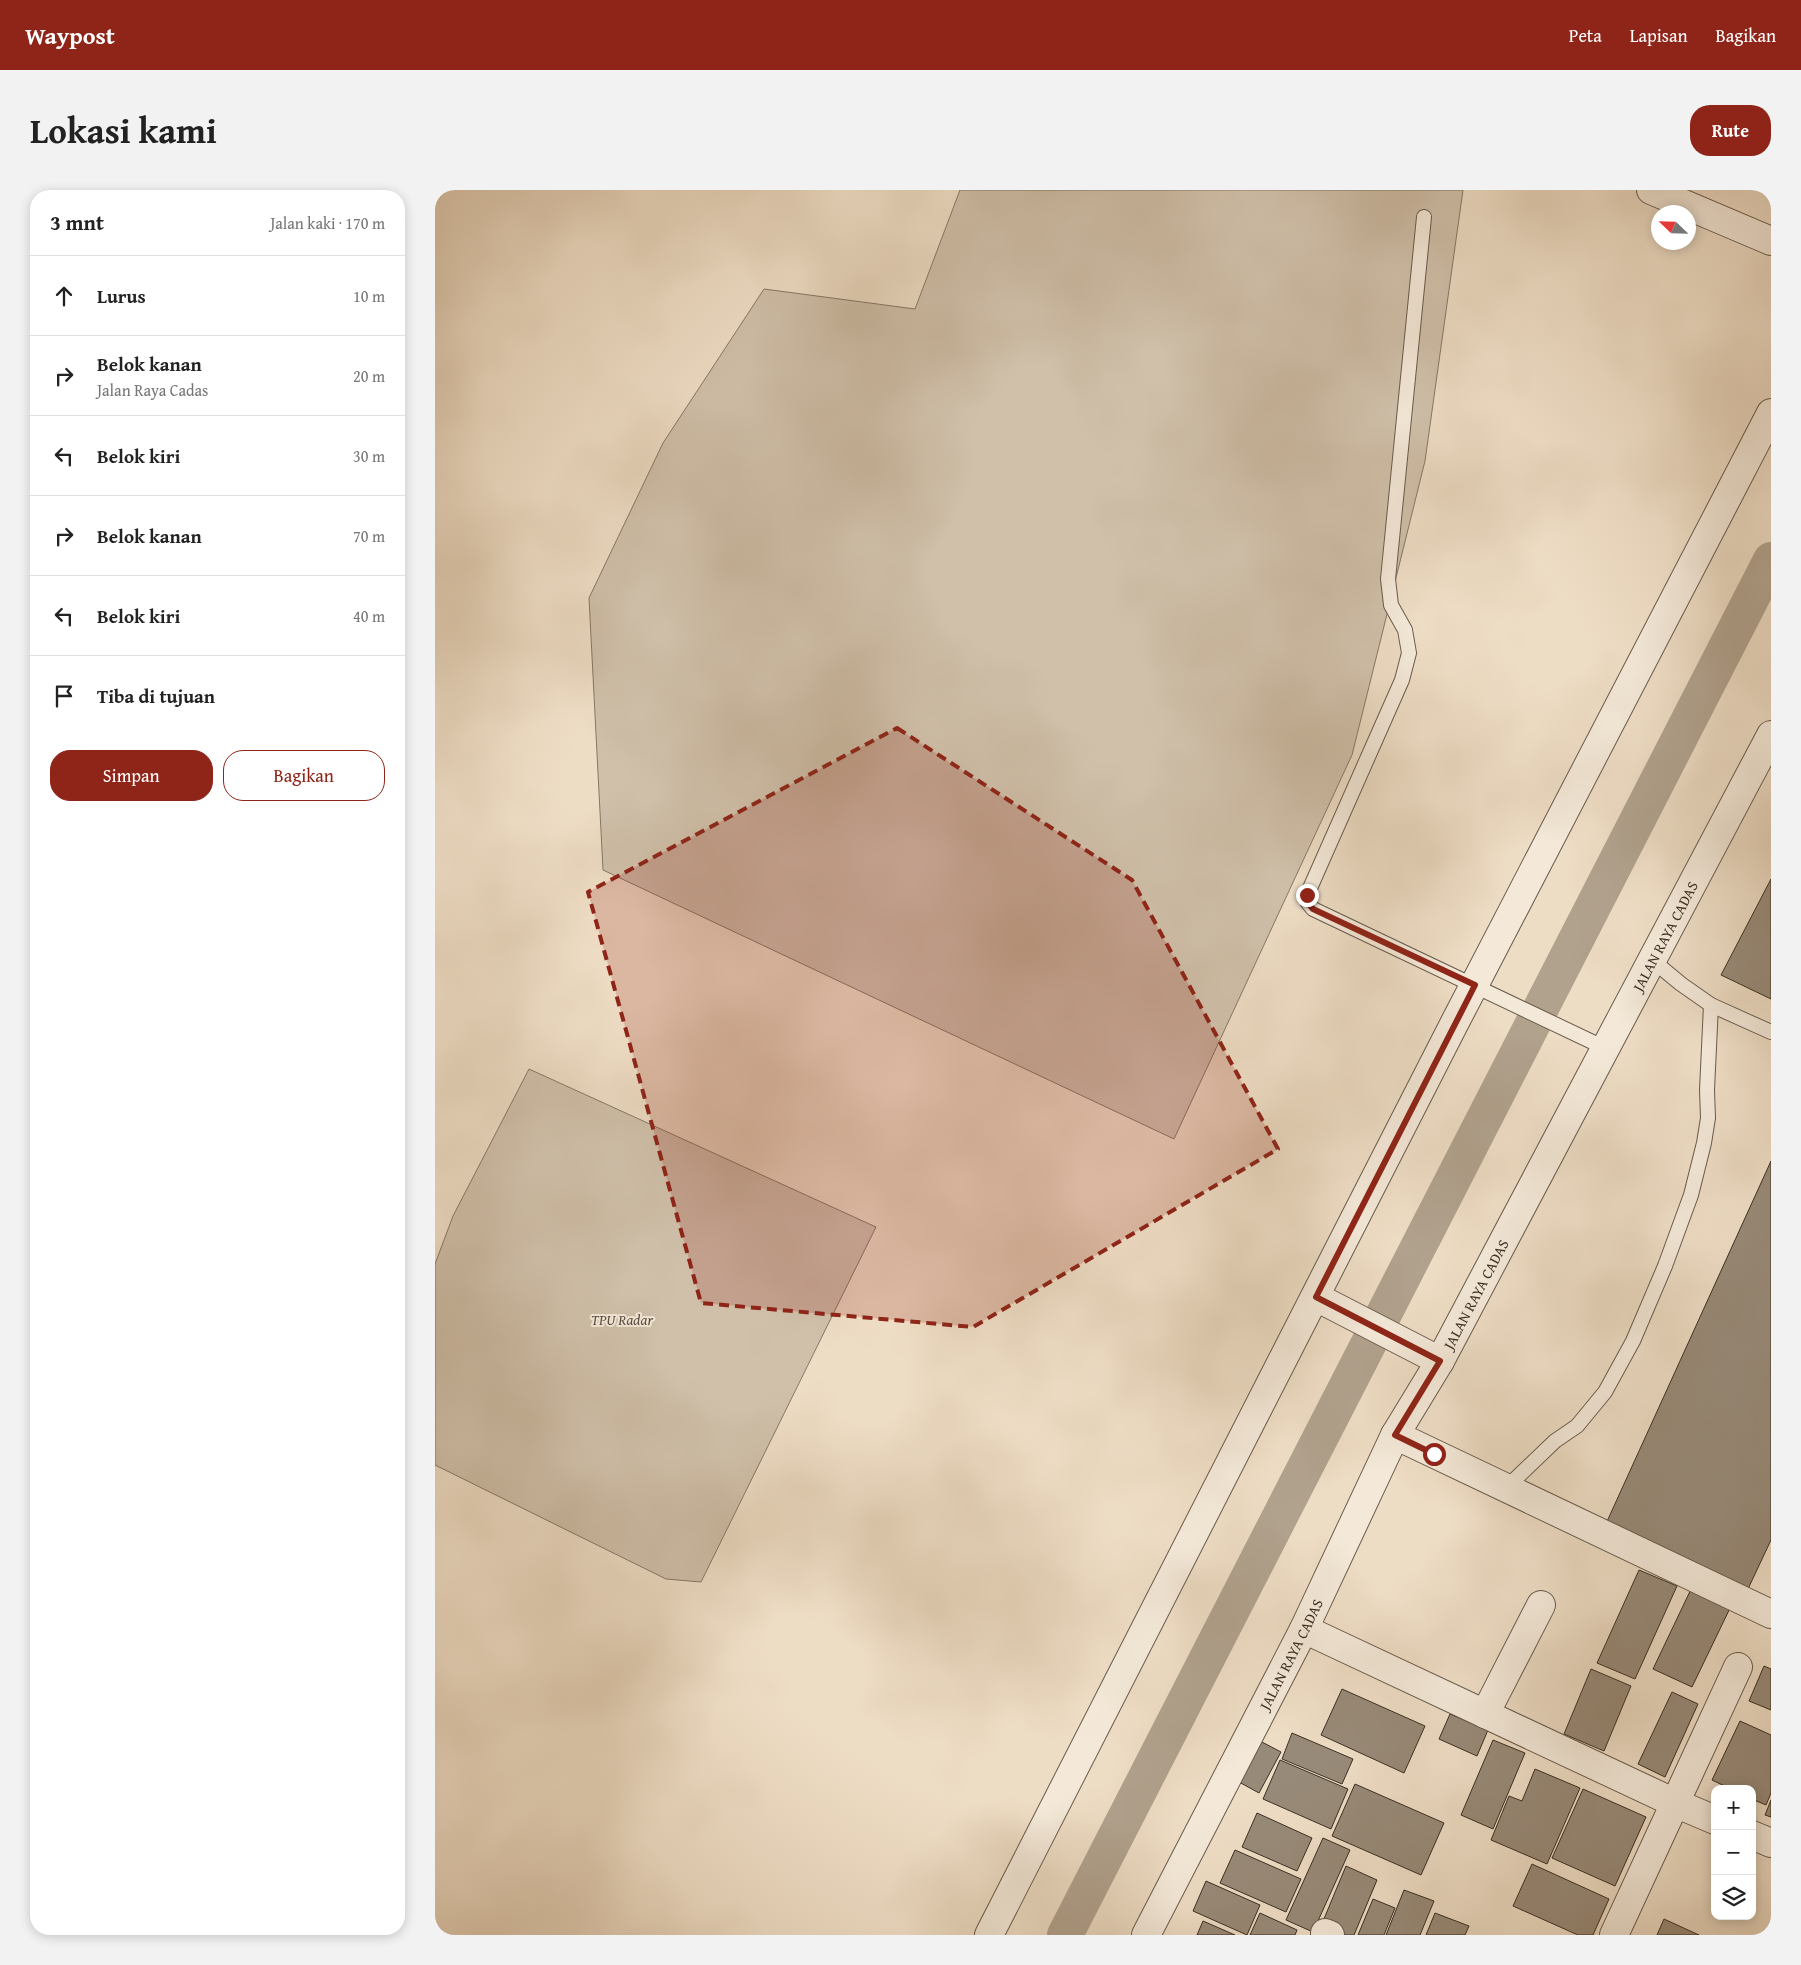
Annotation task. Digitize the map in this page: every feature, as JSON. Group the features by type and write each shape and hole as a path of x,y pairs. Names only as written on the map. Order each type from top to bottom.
{"street":[{"path":"1651,190 1771,241"},
{"path":"989,1935 1320,1300 1485,990 1771,413"},
{"name":"JALAN RAYA CADAS","path":"1146,1935 1304,1629 1395,1435 1440,1361 1596,1043 1652,960 1771,735"},
{"path":"1320,1300 1440,1361"},
{"path":"1395,1435 1771,1614"},
{"path":"1485,1714 1541,1605"},
{"path":"1304,1629 1711,1818"},
{"path":"1614,1935 1738,1667"},
{"path":"1756,1837 1771,1843"}],"lane":[{"path":"1424,217 1388,578 1391,605 1405,630 1409,653 1402,680 1307,895 1308,903 1313,909 1596,1043"},
{"path":"1652,960 1711,1005 1771,1032"},
{"path":"1507,1487 1555,1441 1577,1426 1605,1392 1633,1340 1661,1274 1691,1195 1704,1143 1708,1118 1707,1090 1711,1005"}],"highlighted area":[{"path":"897,728 1132,880 1278,1149 973,1327 701,1303 588,892"}],"green space":[{"path":"960,190 1463,190 1425,461 1352,755 1174,1139 603,870 589,598 663,443 764,289 915,309"},
{"name":"TPU Radar","path":"529,1069 876,1227 701,1582 666,1579 435,1465 435,1264 453,1216"}],"building":[{"path":"1771,879 1771,999 1721,975"},
{"path":"1771,1161 1771,1540 1747,1591 1604,1528"},
{"path":"1639,1570 1677,1586 1635,1679 1597,1663"},
{"path":"1693,1585 1732,1604 1692,1687 1653,1669"},
{"path":"1764,1666 1771,1669 1771,1710 1749,1701"},
{"path":"1591,1669 1631,1686 1604,1751 1564,1734"},
{"path":"1342,1689 1425,1726 1404,1773 1321,1735"},
{"path":"1672,1692 1698,1704 1665,1777 1638,1764"},
{"path":"1450,1714 1488,1730 1477,1756 1439,1739"},
{"path":"1740,1721 1771,1735 1771,1793 1766,1805 1756,1801 1756,1785 1723,1785 1712,1780"},
{"path":"1292,1733 1353,1759 1342,1784 1282,1759"},
{"path":"1493,1740 1525,1753 1493,1829 1461,1815"},
{"path":"1260,1741 1281,1752 1259,1793 1239,1782"},
{"path":"1280,1760 1348,1789 1331,1829 1263,1799"},
{"path":"1535,1769 1580,1788 1547,1864 1491,1840 1509,1796 1522,1801"},
{"path":"1355,1784 1444,1823 1421,1875 1332,1836"},
{"path":"1583,1789 1646,1817 1615,1886 1552,1858"},
{"path":"1771,1800 1771,1817 1765,1815"},
{"path":"1257,1813 1312,1838 1297,1871 1242,1847"},
{"path":"1323,1838 1350,1850 1313,1932 1286,1920"},
{"path":"1235,1850 1301,1879 1286,1912 1220,1883"},
{"path":"1532,1864 1609,1899 1593,1935 1578,1935 1513,1906"},
{"path":"1346,1866 1377,1880 1354,1935 1343,1935 1321,1926"},
{"path":"1206,1881 1260,1905 1247,1935 1193,1911"},
{"path":"1404,1890 1434,1901 1420,1935 1386,1935"},
{"path":"1373,1899 1395,1908 1384,1935 1358,1935"},
{"path":"1260,1913 1297,1930 1295,1935 1250,1935"},
{"path":"1435,1913 1469,1926 1465,1935 1426,1935"},
{"path":"1664,1919 1699,1935 1657,1935"},
{"path":"1203,1921 1235,1935 1197,1935"}],"waterway":[{"path":"1065,1935 1771,560"}],"route":[{"path":"1307,895 1308,903 1313,909 1323,912 1475,985 1316,1297 1440,1361 1395,1435 1434,1454"}]}
